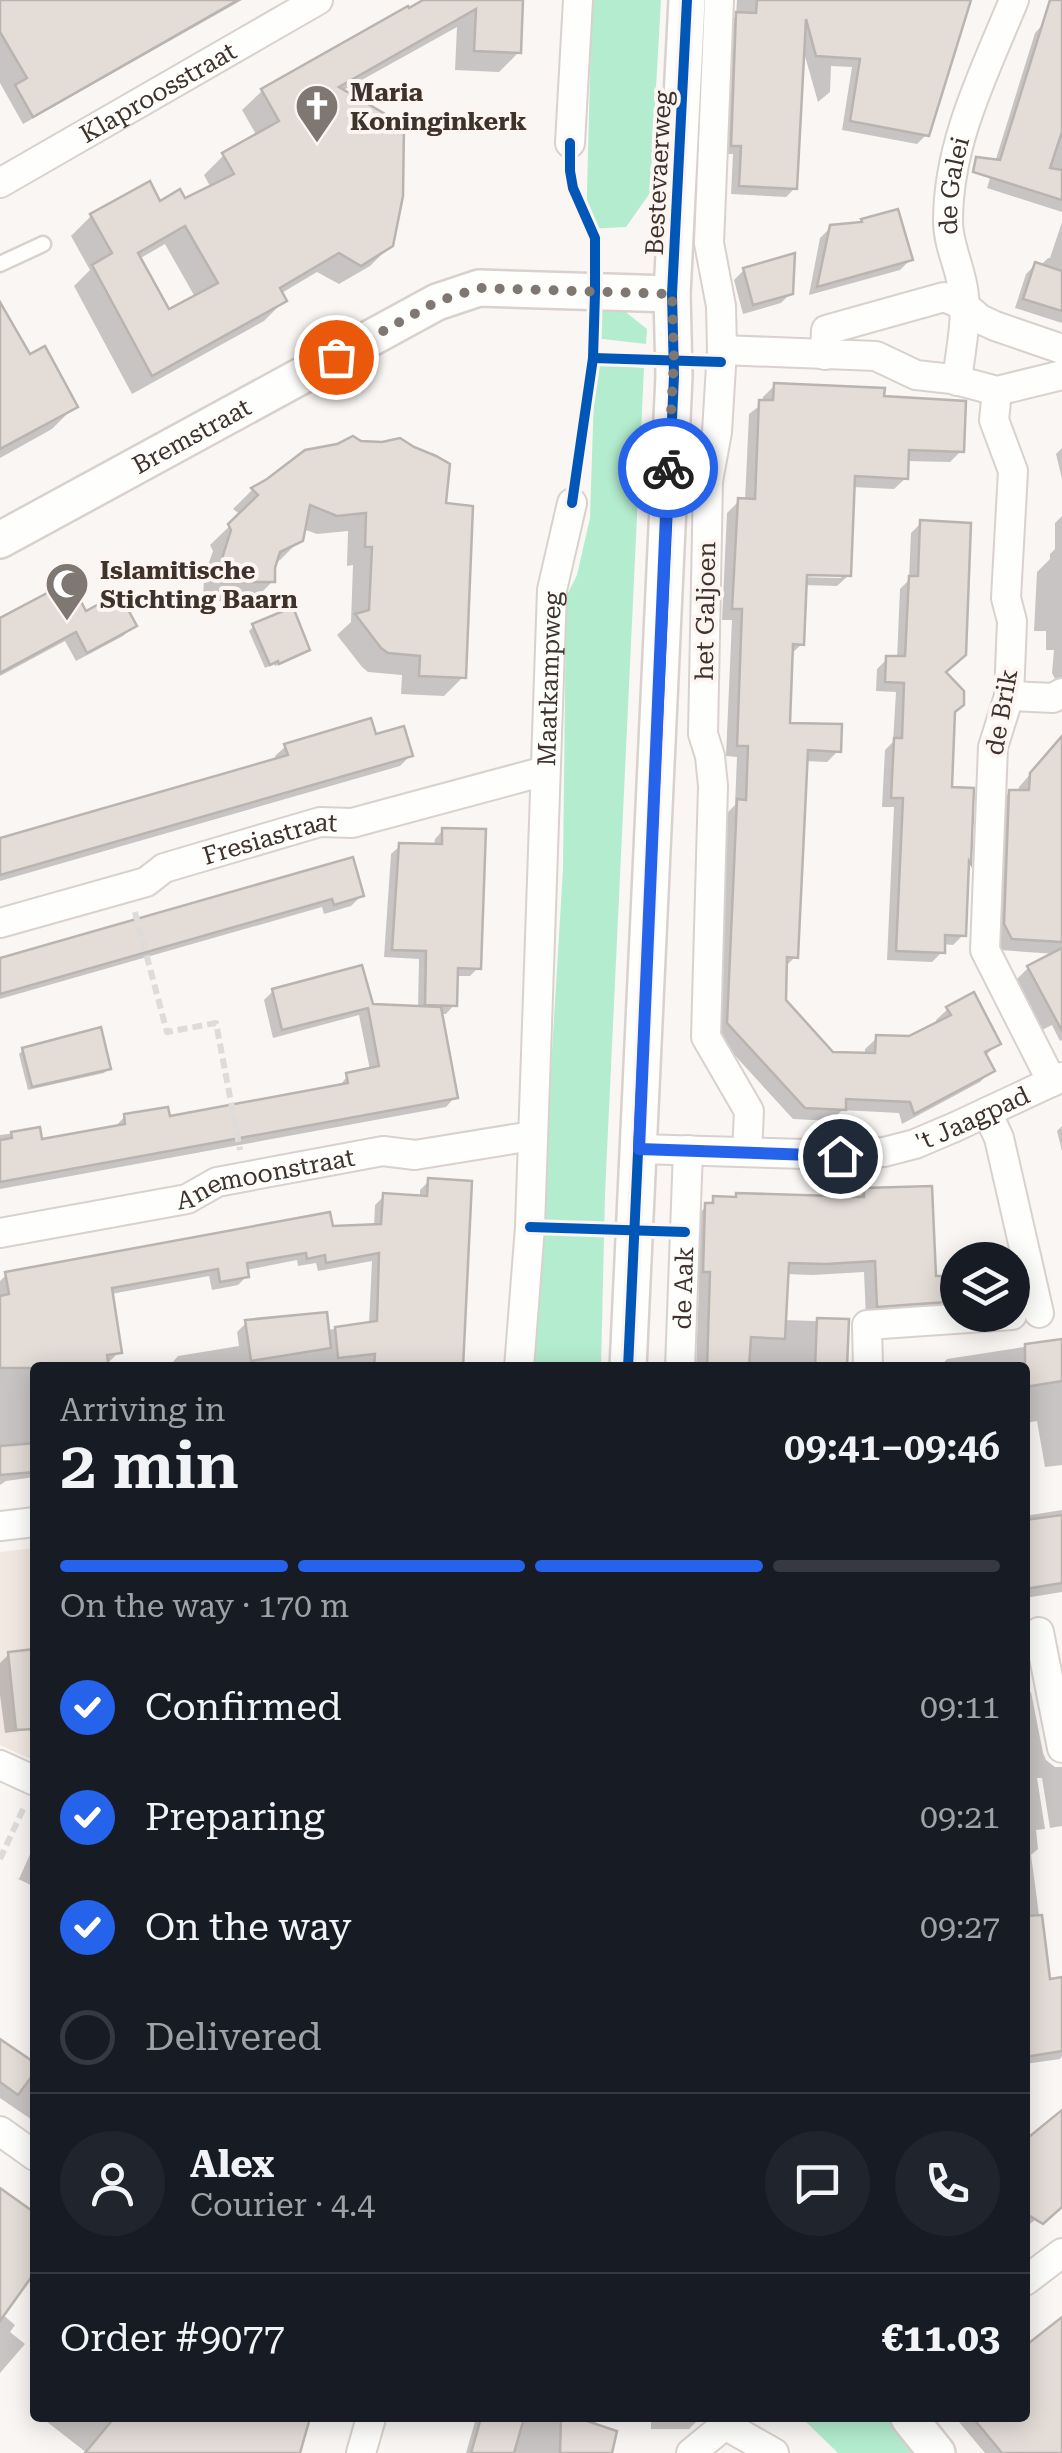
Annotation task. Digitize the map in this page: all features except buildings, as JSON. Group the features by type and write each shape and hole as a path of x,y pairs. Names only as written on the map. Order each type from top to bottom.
{"street":[{"name":"Klaproosstraat","path":"0,183 318,0"},
{"path":"570,143 578,0"},
{"name":"Bestevaerweg","path":"628,1362 674,376 672,294 687,0"},
{"name":"het Galjoen","path":"719,0 709,243 721,306 722,350 718,432 708,481 703,734 713,786 706,1037 749,1111 748,1152"},
{"name":"de Galei","path":"956,381 965,306 948,219 952,174 964,122 1014,0"},
{"name":"Bremstraat","path":"0,540 436,302 479,288 672,294"},
{"path":"825,355 826,330 944,297 995,326 1062,349"},
{"path":"722,350 876,356 916,375 996,390 1062,375"},
{"name":"de Brik","path":"996,390 994,420 1013,471 1006,598 1012,621 1009,696 992,746 985,950 1057,1079"},
{"name":"Maatkampweg","path":"519,1362 530,1227 552,590 572,503"},
{"path":"1009,696 1052,698 1062,694"},
{"name":"Fresiastraat","path":"0,922 146,882 164,868 320,822 352,823 545,771"},
{"name":"'t Jaagpad","path":"639,1149 840,1156 884,1152 915,1144 1057,1079"},
{"path":"868,1362 866,1324 1032,1314 999,1138 987,1112"},
{"name":"Anemoonstraat","path":"0,1233 187,1199 216,1182 382,1151 415,1156 532,1136"},
{"name":"de Aak","path":"680,1362 688,1150"},
{"path":"0,1526 30,1523"},
{"path":"1042,1631 1062,1748"},
{"path":"0,1765 30,1788"},
{"path":"0,2131 30,2152"},
{"path":"1030,2278 1062,2253"},
{"path":"361,2453 370,2422"},
{"path":"912,2422 937,2453"},
{"path":"691,2453 726,2425 774,2453"}],"lane":[{"path":"0,264 43,244"}],"path":[{"path":"129,887 167,1032 216,1023 245,1177"},
{"path":"0,1859 30,1793"}],"shaded area":[{"path":"30,1549 30,1759 0,1745 0,1552"}],"green space":[{"path":"592,0 661,0 650,193 626,227 586,229"},
{"path":"593,303 618,306 647,329 646,344 594,338"},
{"path":"595,364 644,368 605,1194 601,1362 533,1362 563,869 566,609 590,518"},
{"path":"806,2422 893,2422 917,2453 838,2453"}],"cycle path":[{"path":"628,1362 674,376 672,294 687,0"},
{"path":"570,143 573,188 595,238 593,358 572,503"},
{"path":"593,358 721,362"},
{"path":"530,1227 685,1232"}],"way so far":[{"path":"336,357 436,302 479,288 672,294 674,360 668,468"}],"place":[{"name":"Maria Koninginkerk","path":"317,144"},
{"name":"Islamitische Stichting Baarn","path":"67,622"}],"route":[{"path":"668,468 639,1149 840,1156"}]}
